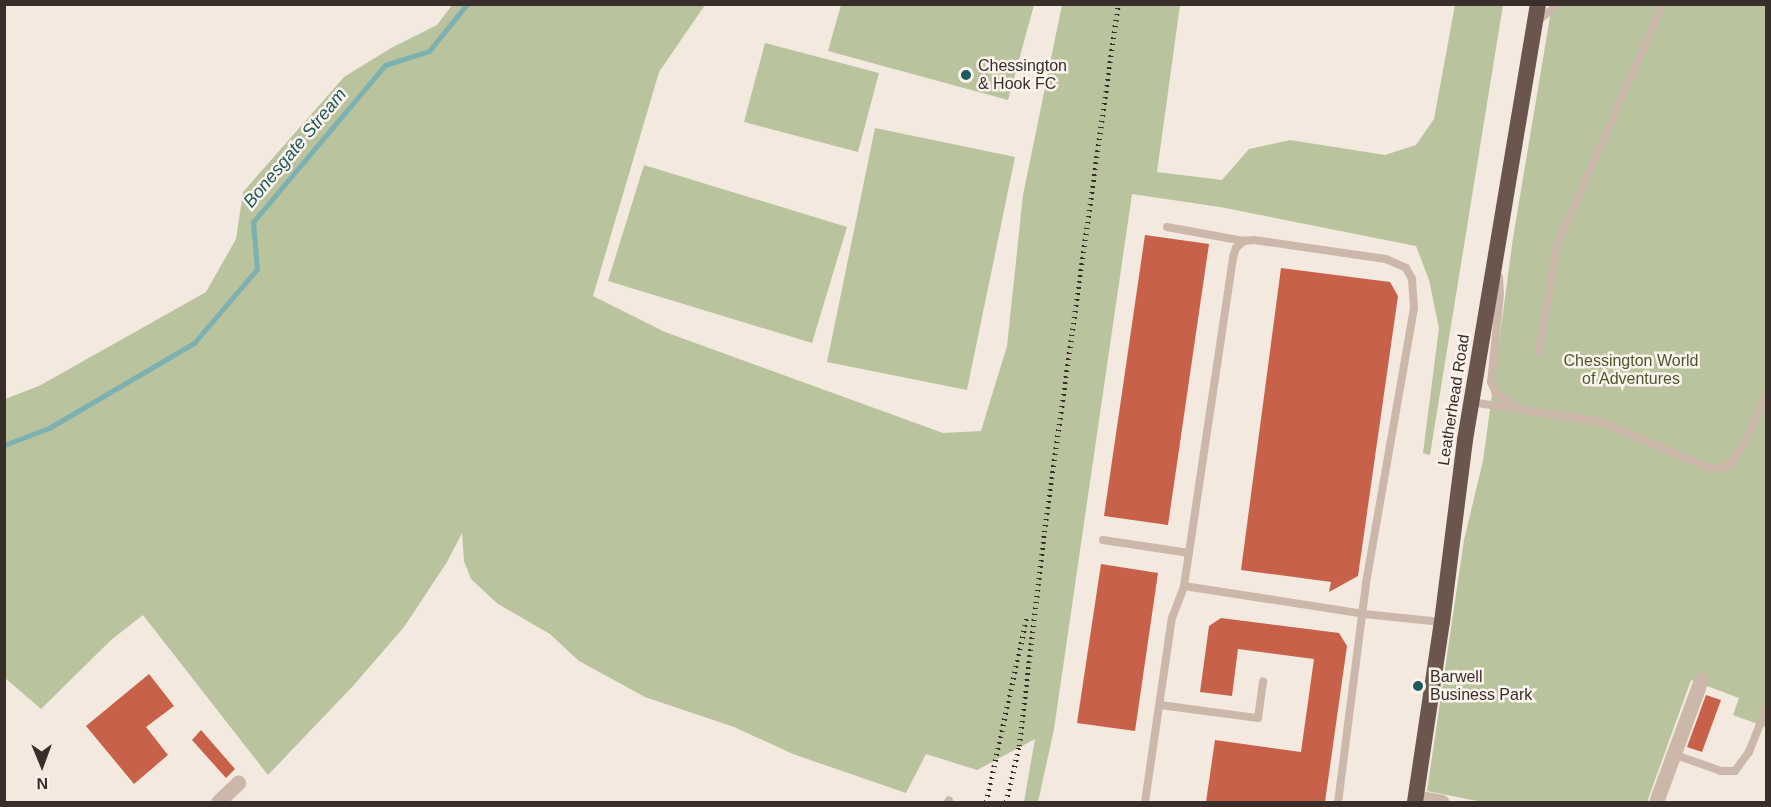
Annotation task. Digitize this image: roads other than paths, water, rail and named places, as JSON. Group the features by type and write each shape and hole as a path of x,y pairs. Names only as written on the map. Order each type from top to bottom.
{"highway":[{"name":"Leatherhead Road","path":"1416,800 1471,402 1538,4"}],"street":[{"path":"1656,802 1671,753 1701,680"},
{"path":"218,802 238,783"},
{"path":"1416,800 1442,802"}],"lane":[{"path":"1535,24 1558,4"},
{"path":"1539,352 1557,245 1664,4"},
{"path":"1167,227 1244,241 1254,240 1386,259 1406,268 1412,279 1414,309 1366,584 1364,614 1338,802"},
{"path":"1144,802 1172,618 1184,586 1233,257 1236,248 1244,241"},
{"path":"1497,246 1500,294 1491,382 1496,393 1520,409"},
{"path":"1471,402 1601,422 1709,468 1720,468 1730,465 1757,409 1767,396"},
{"path":"1103,540 1189,553"},
{"path":"1184,586 1364,614 1442,622"},
{"path":"1160,705 1258,718 1263,681"},
{"path":"1671,753 1721,771 1735,771 1749,752 1767,709"}],"waterway":[{"name":"Bonesgate Stream","path":"4,445 49,428 194,343 257,269 253,222 385,65 429,51 467,4"}],"railway":[{"path":"1006,802 1019,746 1044,532 1118,4"},
{"path":"986,802 1027,615"}],"place":[{"name":"Chessington & Hook FC","path":"966,75"},
{"name":"Barwell Business Park","path":"1418,686"}],"park label":[{"name":"Chessington World of Adventures","path":"1631,370"}]}
